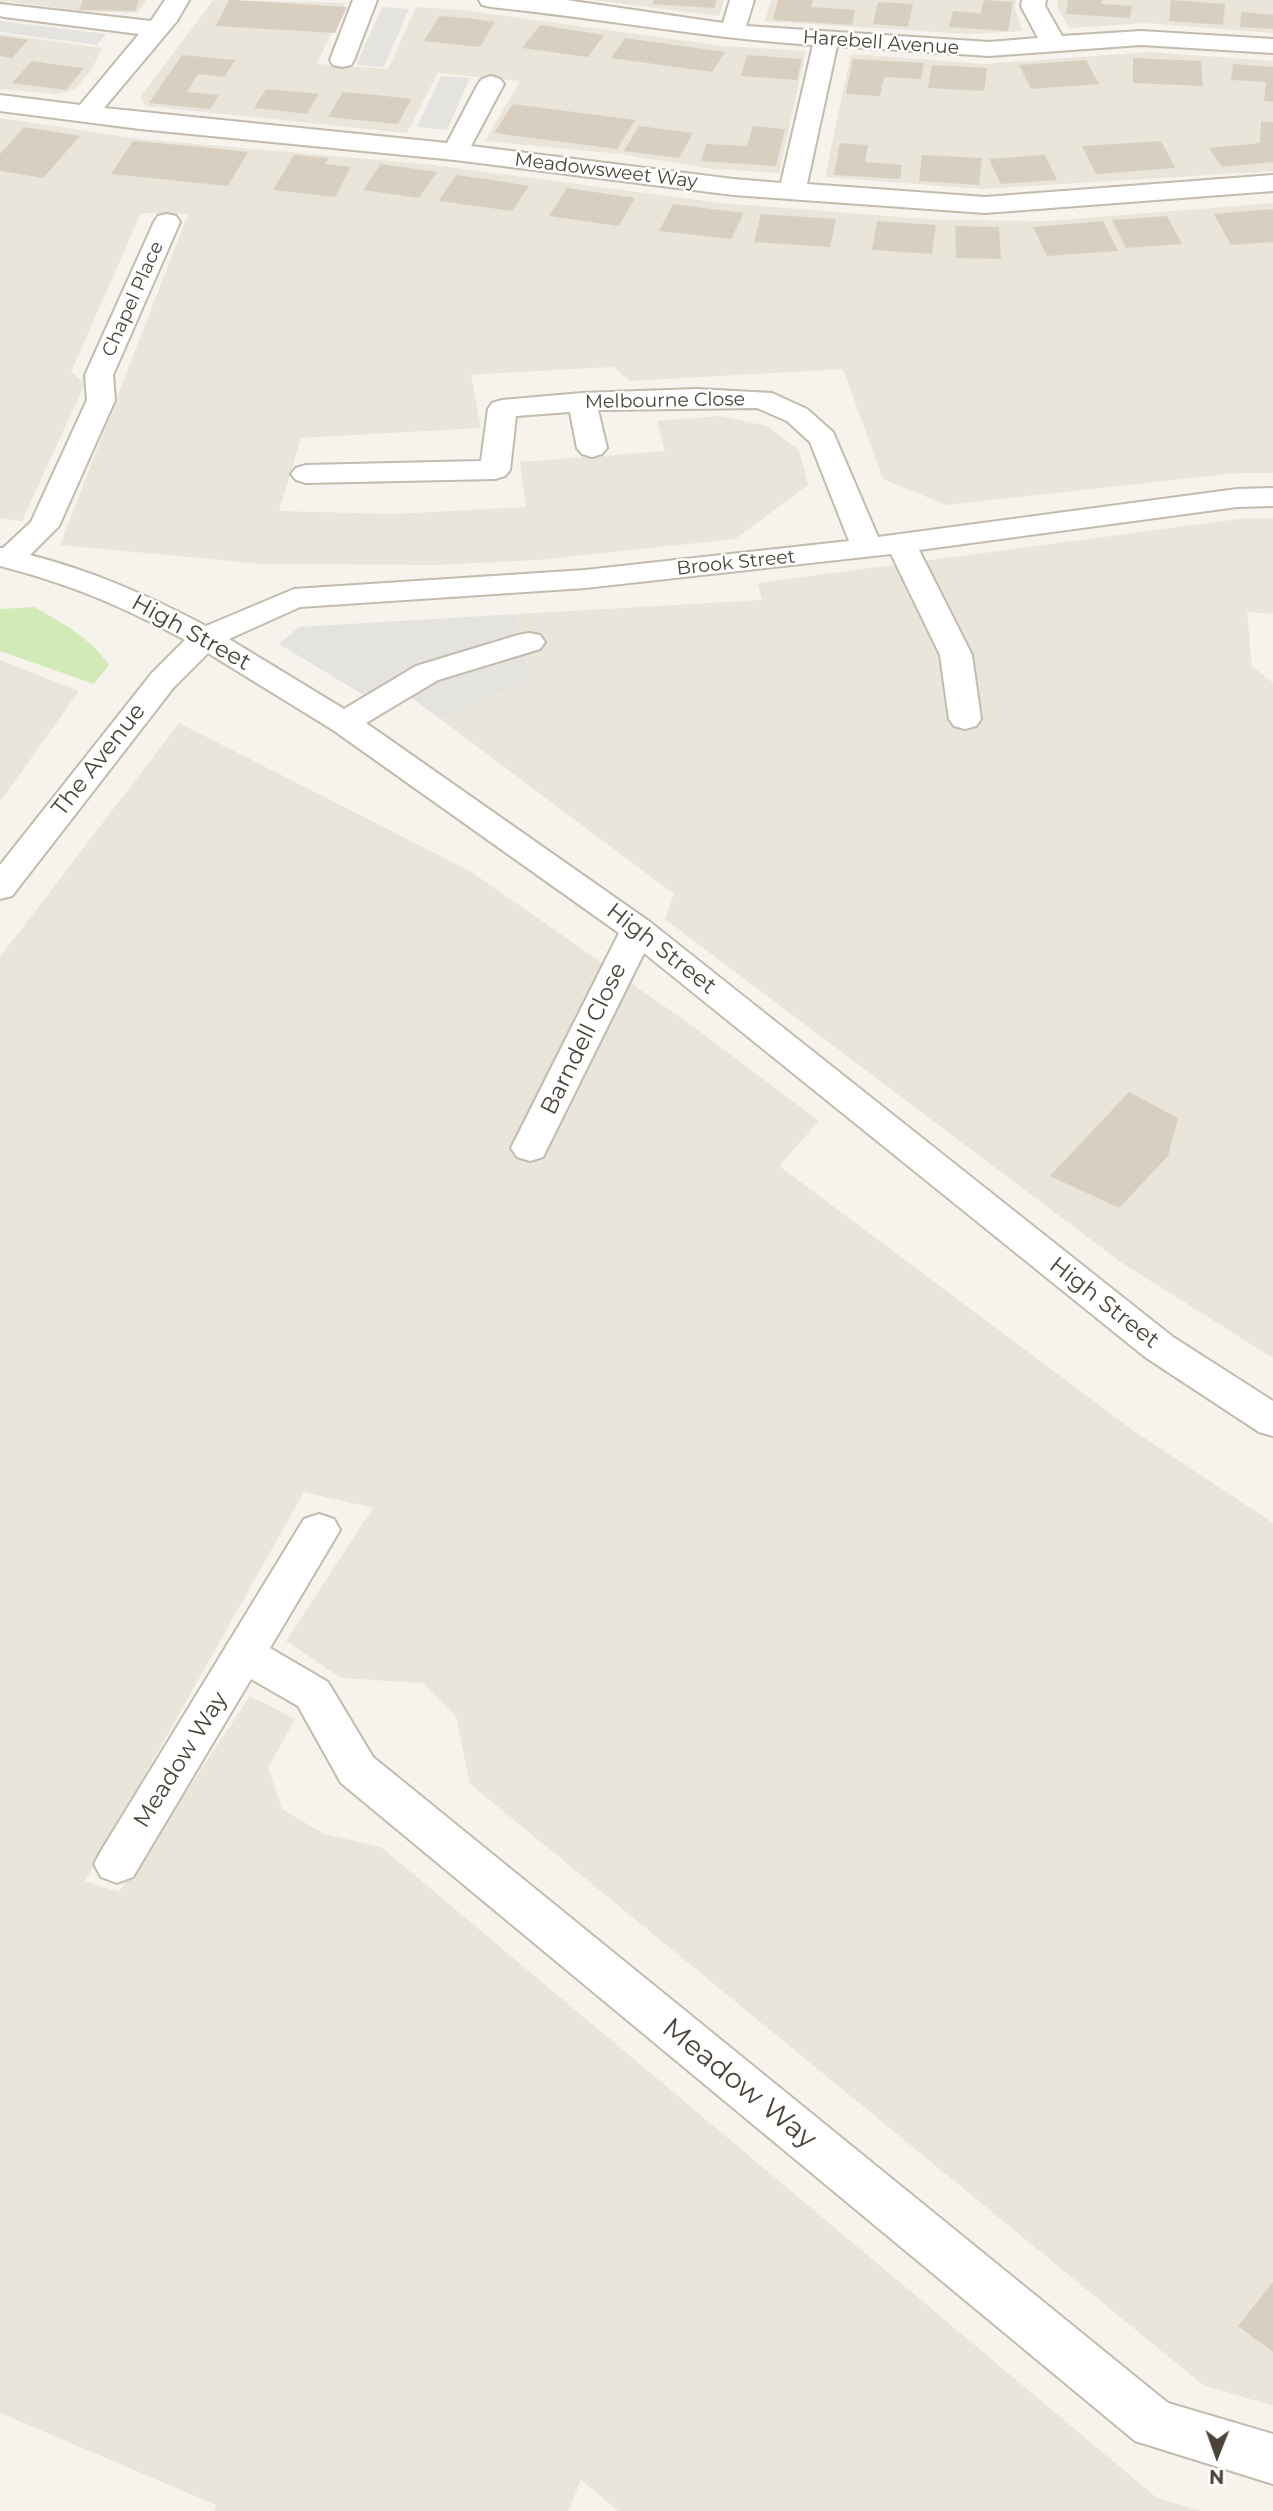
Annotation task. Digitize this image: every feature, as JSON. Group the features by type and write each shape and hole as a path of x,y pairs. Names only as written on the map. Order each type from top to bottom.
{"street":[{"path":"86,113 156,30 177,0"},
{"path":"342,60 365,0"},
{"name":"Harebell Avenue","path":"491,0 564,7 732,32 826,40 989,49 1141,38 1273,46"},
{"path":"732,32 741,0"},
{"path":"1034,0 1033,6 1054,44"},
{"path":"5,10 156,30"},
{"path":"792,192 826,40"},
{"path":"455,152 491,83"},
{"name":"Meadowsweet Way","path":"0,103 140,121 455,152 733,187 985,205 1273,183"},
{"name":"Chapel Place","path":"5,558 44,526 101,400 99,375 167,222"},
{"name":"Melbourne Close","path":"306,474 495,470 502,409 582,402 762,399 797,415 823,438 867,548"},
{"path":"582,402 592,448"},
{"name":"Brook Street","path":"205,638 293,598 585,579 901,544 1237,498 1273,497"},
{"path":"901,544 956,655 965,719"},
{"name":"High Street","path":"5,558 59,572 131,599 205,638 344,723 638,930 1159,1347 1273,1421"},
{"name":"The Avenue","path":"0,888 159,684 205,638"},
{"path":"344,723 427,673 529,642"},
{"name":"Barndell Close","path":"530,1148 638,930"},
{"name":"Meadow Way","path":"117,1864 246,1655 319,1530"},
{"name":"Meadow Way","path":"246,1655 313,1694 357,1770 1153,2424 1273,2459"}],"shaded area":[{"path":"0,0 147,0 137,13 78,11 5,1 0,6"},
{"path":"593,0 724,0 719,16"},
{"path":"771,0 1016,0 1015,8 1022,31 968,34 765,21"},
{"path":"1058,0 1273,0 1273,33 1145,23 1070,28 1057,8"},
{"path":"212,2 345,3 317,64 388,69 416,7 462,10 723,46 806,51 779,173 713,169 620,154 485,141 520,81 438,73 407,133 146,106 140,97"},
{"path":"382,7 409,9 384,67 356,65"},
{"path":"0,21 106,34 97,45 0,32"},
{"path":"0,34 102,48 91,71 74,90 55,94 0,89"},
{"path":"1150,52 1273,61 1273,171 982,189 825,177 851,54 984,64"},
{"path":"441,76 470,78 447,130 417,127"},
{"path":"0,118 140,139 425,164 721,203 939,220 1049,221 1273,203 1273,473 1238,473 946,505 883,479 843,369 630,381 613,367 481,374 471,375 481,428 301,438 279,511 394,514 526,507 520,462 665,451 657,421 720,416 767,426 799,450 808,485 735,539 537,560 438,565 263,564 60,545 188,214 141,213 71,372 85,384 22,521 0,518"},
{"path":"1246,518 1273,518 1273,614 1247,612 1252,666 1273,683 1273,1358 1119,1261 665,919 674,894 440,719 530,680 517,614 762,600 758,583"},
{"path":"517,614 530,680 440,719 409,696 385,708 279,644 299,627"},
{"path":"0,660 79,691 0,802"},
{"path":"179,723 470,871 694,1027 819,1121 779,1166 1134,1431 1273,1523 1273,2406 1203,2385 470,1784 456,1716 423,1683 341,1678 286,1641 373,1508 304,1492 85,1881 119,1892 250,1696 295,1719 268,1768 282,1809 324,1834 381,1847 1157,2498 1202,2511 618,2511 581,2480 568,2511 214,2511 216,2505 0,2413 0,957"}],"green space":[{"path":"34,607 85,639 102,655 109,665 94,684 0,651 0,609"}],"building":[{"path":"83,0 139,0 135,11 79,10"},
{"path":"229,0 347,7 335,33 216,26"},
{"path":"654,0 717,0 714,8 652,4"},
{"path":"778,0 813,0 811,7 855,10 852,25 773,20"},
{"path":"984,0 1013,2 1008,31 949,27 953,11 981,13"},
{"path":"1068,0 1102,0 1101,4 1132,6 1130,18 1066,14"},
{"path":"1171,0 1225,4 1223,25 1169,21"},
{"path":"878,2 913,4 908,27 873,24"},
{"path":"1241,12 1273,15 1273,29 1240,27"},
{"path":"439,16 495,22 480,47 424,41"},
{"path":"540,25 604,35 588,57 522,48"},
{"path":"0,36 28,40 12,58 0,56"},
{"path":"625,38 725,52 712,72 611,58"},
{"path":"182,55 235,60 224,77 198,74 187,92 219,95 210,109 149,103"},
{"path":"747,55 802,59 797,80 741,76"},
{"path":"1133,58 1201,61 1203,86 1133,83"},
{"path":"853,59 924,63 921,79 884,77 880,96 846,94"},
{"path":"1086,60 1099,84 1031,89 1019,65"},
{"path":"32,61 84,68 66,90 12,83"},
{"path":"1233,64 1273,67 1273,102 1264,101 1266,82 1231,80"},
{"path":"932,65 987,68 984,91 928,88"},
{"path":"266,89 319,94 307,114 254,108"},
{"path":"343,92 411,99 398,124 328,117"},
{"path":"513,104 635,120 617,149 494,133"},
{"path":"1261,121 1273,122 1273,162 1222,167 1209,148 1260,143"},
{"path":"639,126 693,133 679,158 624,151"},
{"path":"753,126 785,129 776,166 701,161 706,144 747,146"},
{"path":"24,127 80,136 43,178 0,171 0,154"},
{"path":"133,141 248,152 228,186 111,174"},
{"path":"1161,141 1175,168 1096,174 1082,146"},
{"path":"840,143 868,145 865,162 902,165 900,179 834,175"},
{"path":"294,155 328,158 325,164 351,167 335,197 273,190"},
{"path":"922,155 982,158 979,185 919,181"},
{"path":"1045,155 1057,180 1001,184 989,159"},
{"path":"381,164 437,172 419,198 363,190"},
{"path":"456,175 529,186 512,211 439,201"},
{"path":"567,188 635,198 619,226 549,216"},
{"path":"673,204 744,213 731,239 659,231"},
{"path":"1273,209 1273,242 1231,245 1214,214"},
{"path":"761,214 836,219 830,247 754,242"},
{"path":"1167,216 1182,244 1126,248 1112,220"},
{"path":"877,221 936,225 932,254 872,250"},
{"path":"1103,221 1118,251 1047,256 1033,227"},
{"path":"955,226 999,227 1001,259 956,258"},
{"path":"1129,1092 1178,1118 1168,1156 1119,1208 1050,1176"},
{"path":"1273,2282 1273,2352 1238,2326"}]}
